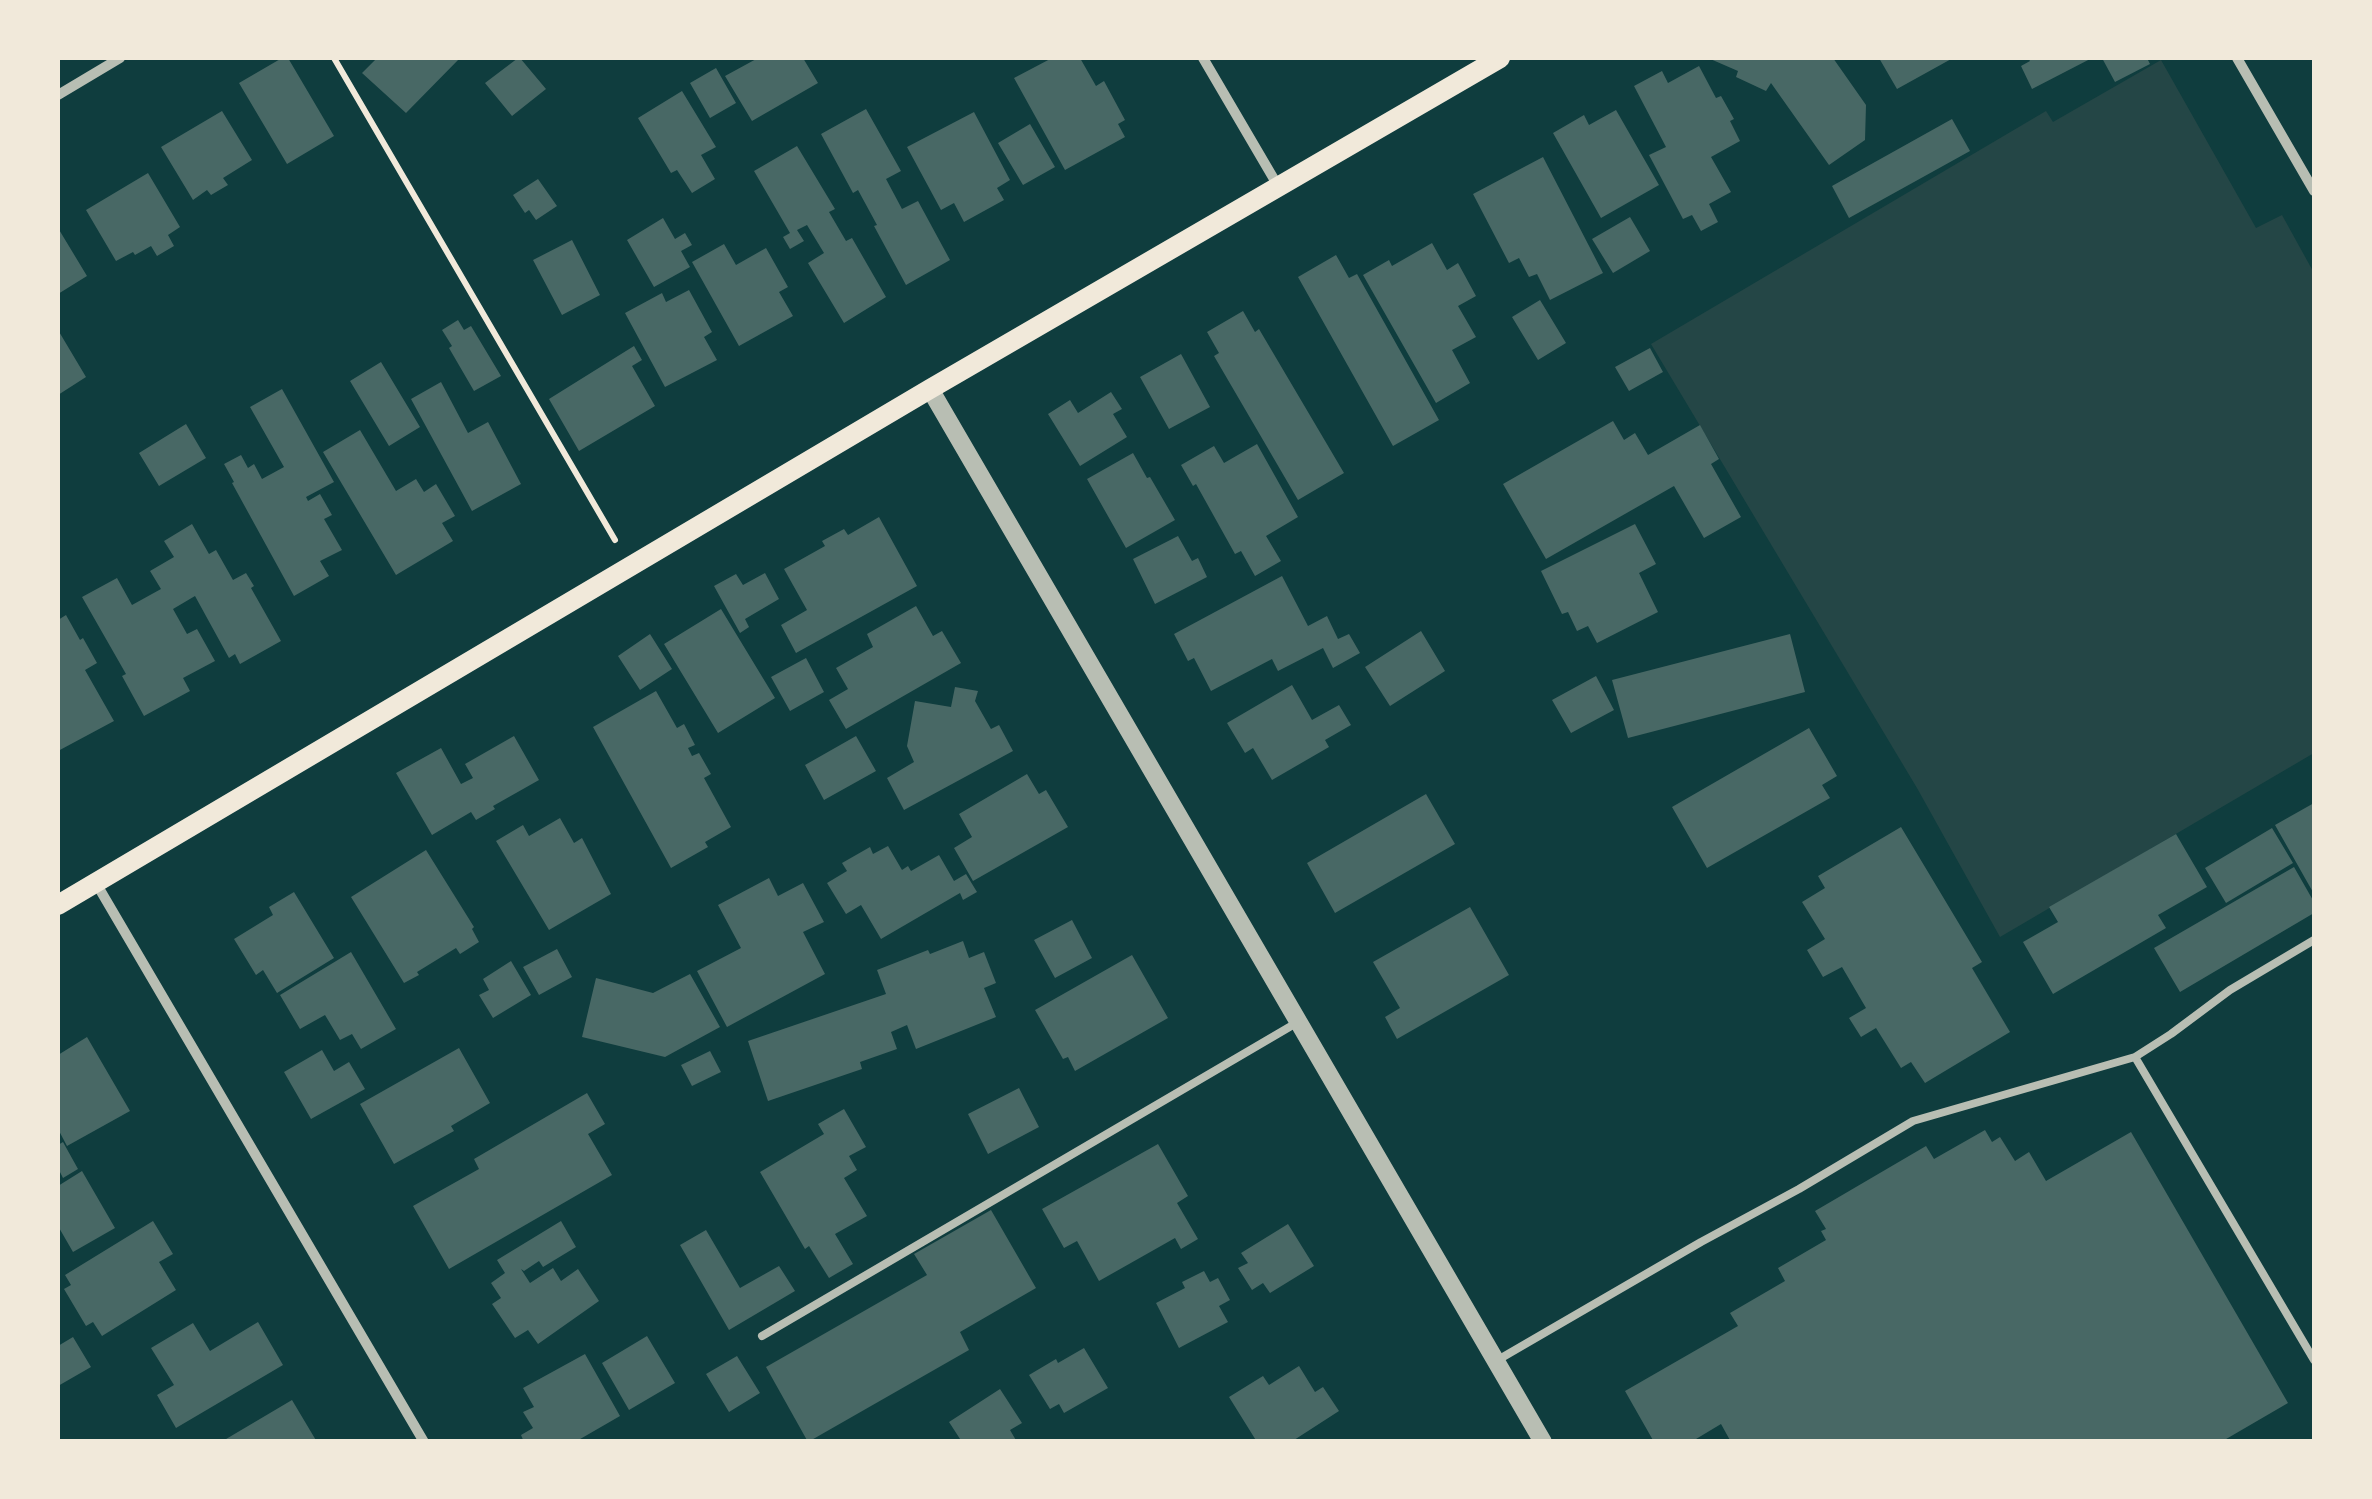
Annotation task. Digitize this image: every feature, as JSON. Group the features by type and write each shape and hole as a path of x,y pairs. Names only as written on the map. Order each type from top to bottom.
{"main road":[{"path":"58,905 930,389 1500,58"}],"street":[{"path":"58,95 120,58"},
{"path":"1203,58 1279,187"},
{"path":"2237,58 2314,192"},
{"path":"930,389 1542,1442"},
{"path":"96,883 424,1442"}],"lane":[{"path":"1496,1361 1913,1121 2135,1056 2230,990 2314,940"},
{"path":"762,1336 1298,1022"},
{"path":"2135,1056 2314,1360"}],"path":[{"path":"334,58 631,568"}],"shaded area":[{"path":"2161,60 2256,228 2282,215 2314,273 2314,753 2000,937 1917,788 1651,344 2046,111 2053,122"}],"building":[{"path":"288,58 334,136 287,164 239,83"},
{"path":"377,58 460,58 406,113 362,73"},
{"path":"518,58 546,89 512,116 485,83"},
{"path":"758,58 803,58 818,83 752,121 725,76"},
{"path":"1052,58 1080,58 1096,86 1104,81 1125,120 1118,124 1125,137 1065,170 1014,78"},
{"path":"1708,58 1833,58 1866,105 1865,140 1829,165 1771,83 1766,91 1736,77 1738,71"},
{"path":"1879,58 1953,58 1897,89"},
{"path":"2028,58 2092,58 2032,89 2021,66 2030,61"},
{"path":"2102,58 2147,58 2150,64 2115,82"},
{"path":"1699,66 1716,98 1721,96 1734,119 1730,121 1740,141 1711,157 1731,192 1709,204 1718,222 1701,231 1692,215 1683,219 1649,155 1666,147 1634,86 1662,71 1668,83"},
{"path":"716,68 736,103 710,118 690,83"},
{"path":"682,91 716,147 701,155 715,179 692,193 677,170 671,173 638,118"},
{"path":"866,109 901,171 886,179 902,209 918,201 950,260 906,285 858,190 853,193 821,134"},
{"path":"1616,110 1659,185 1601,218 1553,133 1584,115 1589,125"},
{"path":"222,111 252,160 223,178 228,185 211,195 207,190 193,200 161,147"},
{"path":"974,112 1010,180 997,188 1004,200 964,222 954,203 941,210 907,147"},
{"path":"1952,119 1970,151 1849,218 1832,186"},
{"path":"1030,124 1055,167 1023,185 998,143"},
{"path":"797,146 835,209 829,212 846,241 852,238 886,297 844,323 808,263 824,253 807,225 797,230 804,241 790,249 783,237 790,233 754,171"},
{"path":"1543,157 1603,273 1550,300 1537,274 1529,277 1519,258 1509,263 1473,194"},
{"path":"148,173 180,227 168,235 174,246 157,256 151,246 116,261 86,210"},
{"path":"538,179 557,206 536,220 529,210 525,213 513,195"},
{"path":"1630,217 1650,251 1613,273 1592,239"},
{"path":"663,218 675,239 685,233 692,245 681,251 690,267 654,287 627,240"},
{"path":"58,228 87,276 58,294"},
{"path":"572,240 600,295 562,315 533,260"},
{"path":"1432,243 1447,270 1458,263 1476,296 1458,306 1476,337 1452,350 1470,383 1436,403 1363,275 1389,260 1392,266"},
{"path":"724,244 736,265 766,248 788,287 779,292 793,316 739,346 692,262"},
{"path":"1336,255 1349,278 1357,274 1439,420 1393,446 1298,277"},
{"path":"689,290 712,332 704,337 717,360 665,387 625,313 662,293 666,302"},
{"path":"1540,300 1566,343 1538,360 1512,317"},
{"path":"1243,311 1255,332 1259,329 1344,473 1298,500 1214,356 1219,353 1207,332"},
{"path":"458,320 464,330 471,326 501,376 474,391 442,330"},
{"path":"58,330 86,377 58,395"},
{"path":"634,346 642,360 632,366 655,406 579,451 549,399"},
{"path":"1650,348 1663,372 1629,391 1615,367"},
{"path":"1181,354 1210,407 1169,429 1140,377"},
{"path":"381,362 420,427 389,446 350,381"},
{"path":"441,382 468,433 488,422 521,484 472,511 411,399"},
{"path":"282,389 334,482 306,497 308,501 320,494 332,515 324,519 342,550 320,561 329,576 294,596 224,464 241,455 248,468 254,464 262,479 284,467 250,407"},
{"path":"1111,392 1122,409 1113,414 1127,437 1080,466 1048,414 1070,400 1078,413"},
{"path":"1613,421 1624,440 1635,433 1648,455 1700,425 1719,459 1711,464 1741,517 1704,538 1674,486 1546,559 1503,484"},
{"path":"186,424 206,458 159,486 139,453"},
{"path":"360,430 396,491 416,479 424,492 436,484 455,516 442,523 453,541 396,575 323,452"},
{"path":"1257,444 1298,517 1266,536 1281,561 1255,576 1241,551 1235,554 1181,465 1214,446 1224,463"},
{"path":"1133,453 1175,520 1126,548 1087,479"},
{"path":"879,517 917,586 796,653 781,625 807,610 784,569 825,546 822,541 844,529 848,535"},
{"path":"192,524 209,554 216,550 233,580 246,573 281,641 240,664 235,654 229,658 195,596 173,609 187,634 197,629 215,661 183,678 190,691 144,716 122,676 126,674 82,597 117,578 132,605 161,589 150,571 174,557 164,541"},
{"path":"1635,524 1656,564 1639,573 1658,612 1597,643 1588,626 1577,631 1568,612 1562,614 1541,571"},
{"path":"1178,536 1192,561 1198,558 1207,577 1155,604 1133,559"},
{"path":"765,573 779,599 745,619 749,627 740,633 714,586 736,574 743,585"},
{"path":"1282,576 1308,626 1327,616 1338,639 1349,634 1360,653 1333,668 1323,648 1278,671 1272,659 1211,691 1194,658 1188,661 1174,634"},
{"path":"916,606 933,636 942,631 961,663 846,729 829,700 848,689 836,668 873,647 867,634"},
{"path":"721,609 775,698 718,733 664,644"},
{"path":"66,615 97,663 85,670 114,721 58,751 58,620"},
{"path":"1421,631 1445,671 1390,706 1365,667"},
{"path":"650,634 672,669 640,690 618,656"},
{"path":"1790,634 1805,692 1628,738 1612,680"},
{"path":"806,658 824,692 790,711 771,677"},
{"path":"1596,676 1614,710 1571,733 1552,700"},
{"path":"1292,685 1312,720 1339,705 1351,725 1325,740 1329,747 1272,780 1253,748 1245,753 1227,723"},
{"path":"955,687 978,691 975,701 991,729 999,725 1013,751 904,810 887,778 914,762 907,746 915,701 951,707"},
{"path":"656,691 677,728 684,724 695,745 688,748 692,756 699,753 711,774 704,778 731,827 705,842 708,847 671,868 593,727"},
{"path":"1809,728 1837,776 1822,785 1830,798 1707,868 1672,807"},
{"path":"514,736 539,780 476,820 471,812 432,835 396,773 441,748 461,784 473,778 465,764"},
{"path":"856,736 876,771 824,800 805,765"},
{"path":"1027,774 1039,794 1046,790 1068,827 973,881 954,848 972,837 959,814"},
{"path":"1426,794 1455,844 1335,913 1307,863"},
{"path":"2314,803 2314,894 2275,825"},
{"path":"560,818 574,843 582,838 611,894 549,930 496,841 523,825 529,836"},
{"path":"1901,827 1982,962 1972,968 2010,1032 1925,1083 1911,1062 1901,1068 1876,1028 1861,1037 1849,1018 1866,1008 1842,967 1823,977 1807,950 1825,939 1802,902 1825,888 1818,876"},
{"path":"2272,828 2293,863 2226,903 2205,868"},
{"path":"2176,834 2207,887 2158,915 2166,928 2053,994 2023,942 2058,922 2049,907"},
{"path":"888,846 902,870 908,866 911,871 939,855 954,881 966,874 977,892 963,900 960,893 881,939 861,905 846,914 827,883 847,871 842,863 870,847 873,854"},
{"path":"426,850 474,927 479,942 460,954 456,948 404,983 351,897"},
{"path":"2294,867 2314,902 2314,913 2180,992 2154,948"},
{"path":"769,878 778,896 803,883 824,922 803,932 825,974 727,1027 697,971 741,948 718,905"},
{"path":"294,892 334,958 277,993 263,970 256,975 234,939 273,915 269,907"},
{"path":"1470,907 1509,975 1397,1039 1385,1017 1400,1008 1373,962"},
{"path":"1072,920 1092,958 1055,978 1034,940"},
{"path":"963,941 969,958 984,952 996,983 984,988 996,1017 916,1049 907,1025 891,1032 897,1049 860,1062 862,1069 768,1101 748,1041 886,994 877,970"},
{"path":"557,949 572,977 539,995 523,967"},
{"path":"351,952 396,1029 361,1049 352,1034 340,1040 325,1015 300,1029 280,995"},
{"path":"1132,955 1168,1018 1075,1071 1068,1057 1063,1059 1035,1010"},
{"path":"511,961 531,995 493,1018 479,995 489,990 483,979"},
{"path":"690,974 720,1027 665,1057 582,1037 596,978 653,993"},
{"path":"87,1037 130,1111 67,1146 58,1129 58,1055"},
{"path":"459,1048 490,1103 451,1126 454,1131 394,1164 360,1104"},
{"path":"322,1050 334,1071 349,1062 365,1089 311,1119 284,1072"},
{"path":"710,1051 721,1072 692,1086 681,1065"},
{"path":"1019,1088 1039,1127 988,1154 968,1114"},
{"path":"587,1093 605,1124 588,1134 612,1175 449,1269 413,1206 479,1169 474,1159"},
{"path":"844,1109 866,1147 849,1156 857,1170 844,1178 867,1216 835,1234 853,1264 829,1278 809,1246 805,1249 760,1172 824,1134 818,1124"},
{"path":"1985,1130 1992,1142 2000,1137 2015,1161 2029,1152 2046,1181 2131,1132 2288,1403 2221,1442 1731,1442 1721,1424 1691,1442 1654,1442 1625,1391 1738,1326 1730,1313 1785,1281 1778,1268 1826,1240 1821,1231 1826,1229 1815,1211 1926,1146 1934,1159"},
{"path":"63,1142 78,1169 63,1178 58,1168 58,1145"},
{"path":"1158,1144 1188,1196 1177,1203 1198,1239 1181,1249 1175,1238 1099,1281 1077,1241 1064,1248 1042,1209"},
{"path":"82,1171 115,1228 73,1252 58,1226 58,1186"},
{"path":"991,1210 1036,1288 960,1332 969,1350 808,1442 766,1367 927,1275 914,1254"},
{"path":"153,1221 173,1254 159,1262 176,1290 102,1336 93,1322 86,1326 64,1289 71,1285 65,1275"},
{"path":"561,1221 576,1247 543,1267 539,1261 524,1271 521,1269 530,1283 553,1268 561,1281 578,1269 599,1301 538,1344 528,1330 515,1338 492,1304 501,1298 491,1283 505,1273 497,1260"},
{"path":"1288,1224 1314,1266 1270,1293 1263,1283 1252,1290 1238,1268 1248,1263 1241,1253"},
{"path":"706,1230 740,1288 779,1266 795,1291 729,1330 680,1245"},
{"path":"1204,1271 1210,1282 1218,1278 1230,1300 1219,1306 1228,1322 1179,1348 1156,1303 1185,1288 1182,1282"},
{"path":"258,1322 283,1365 176,1428 157,1395 174,1385 151,1348 193,1323 210,1351"},
{"path":"647,1336 675,1383 629,1410 602,1363"},
{"path":"73,1337 91,1367 58,1386 58,1346"},
{"path":"1084,1348 1108,1388 1064,1413 1059,1404 1050,1409 1029,1375"},
{"path":"585,1354 620,1416 575,1442 524,1442 521,1435 533,1428 523,1412 534,1407 523,1388"},
{"path":"737,1356 760,1393 729,1412 706,1374"},
{"path":"1299,1366 1315,1392 1323,1387 1339,1411 1291,1442 1257,1442 1229,1397 1263,1376 1269,1385"},
{"path":"1000,1389 1022,1423 1010,1430 1017,1442 962,1442 949,1422"},
{"path":"292,1400 317,1442 221,1442"}]}
